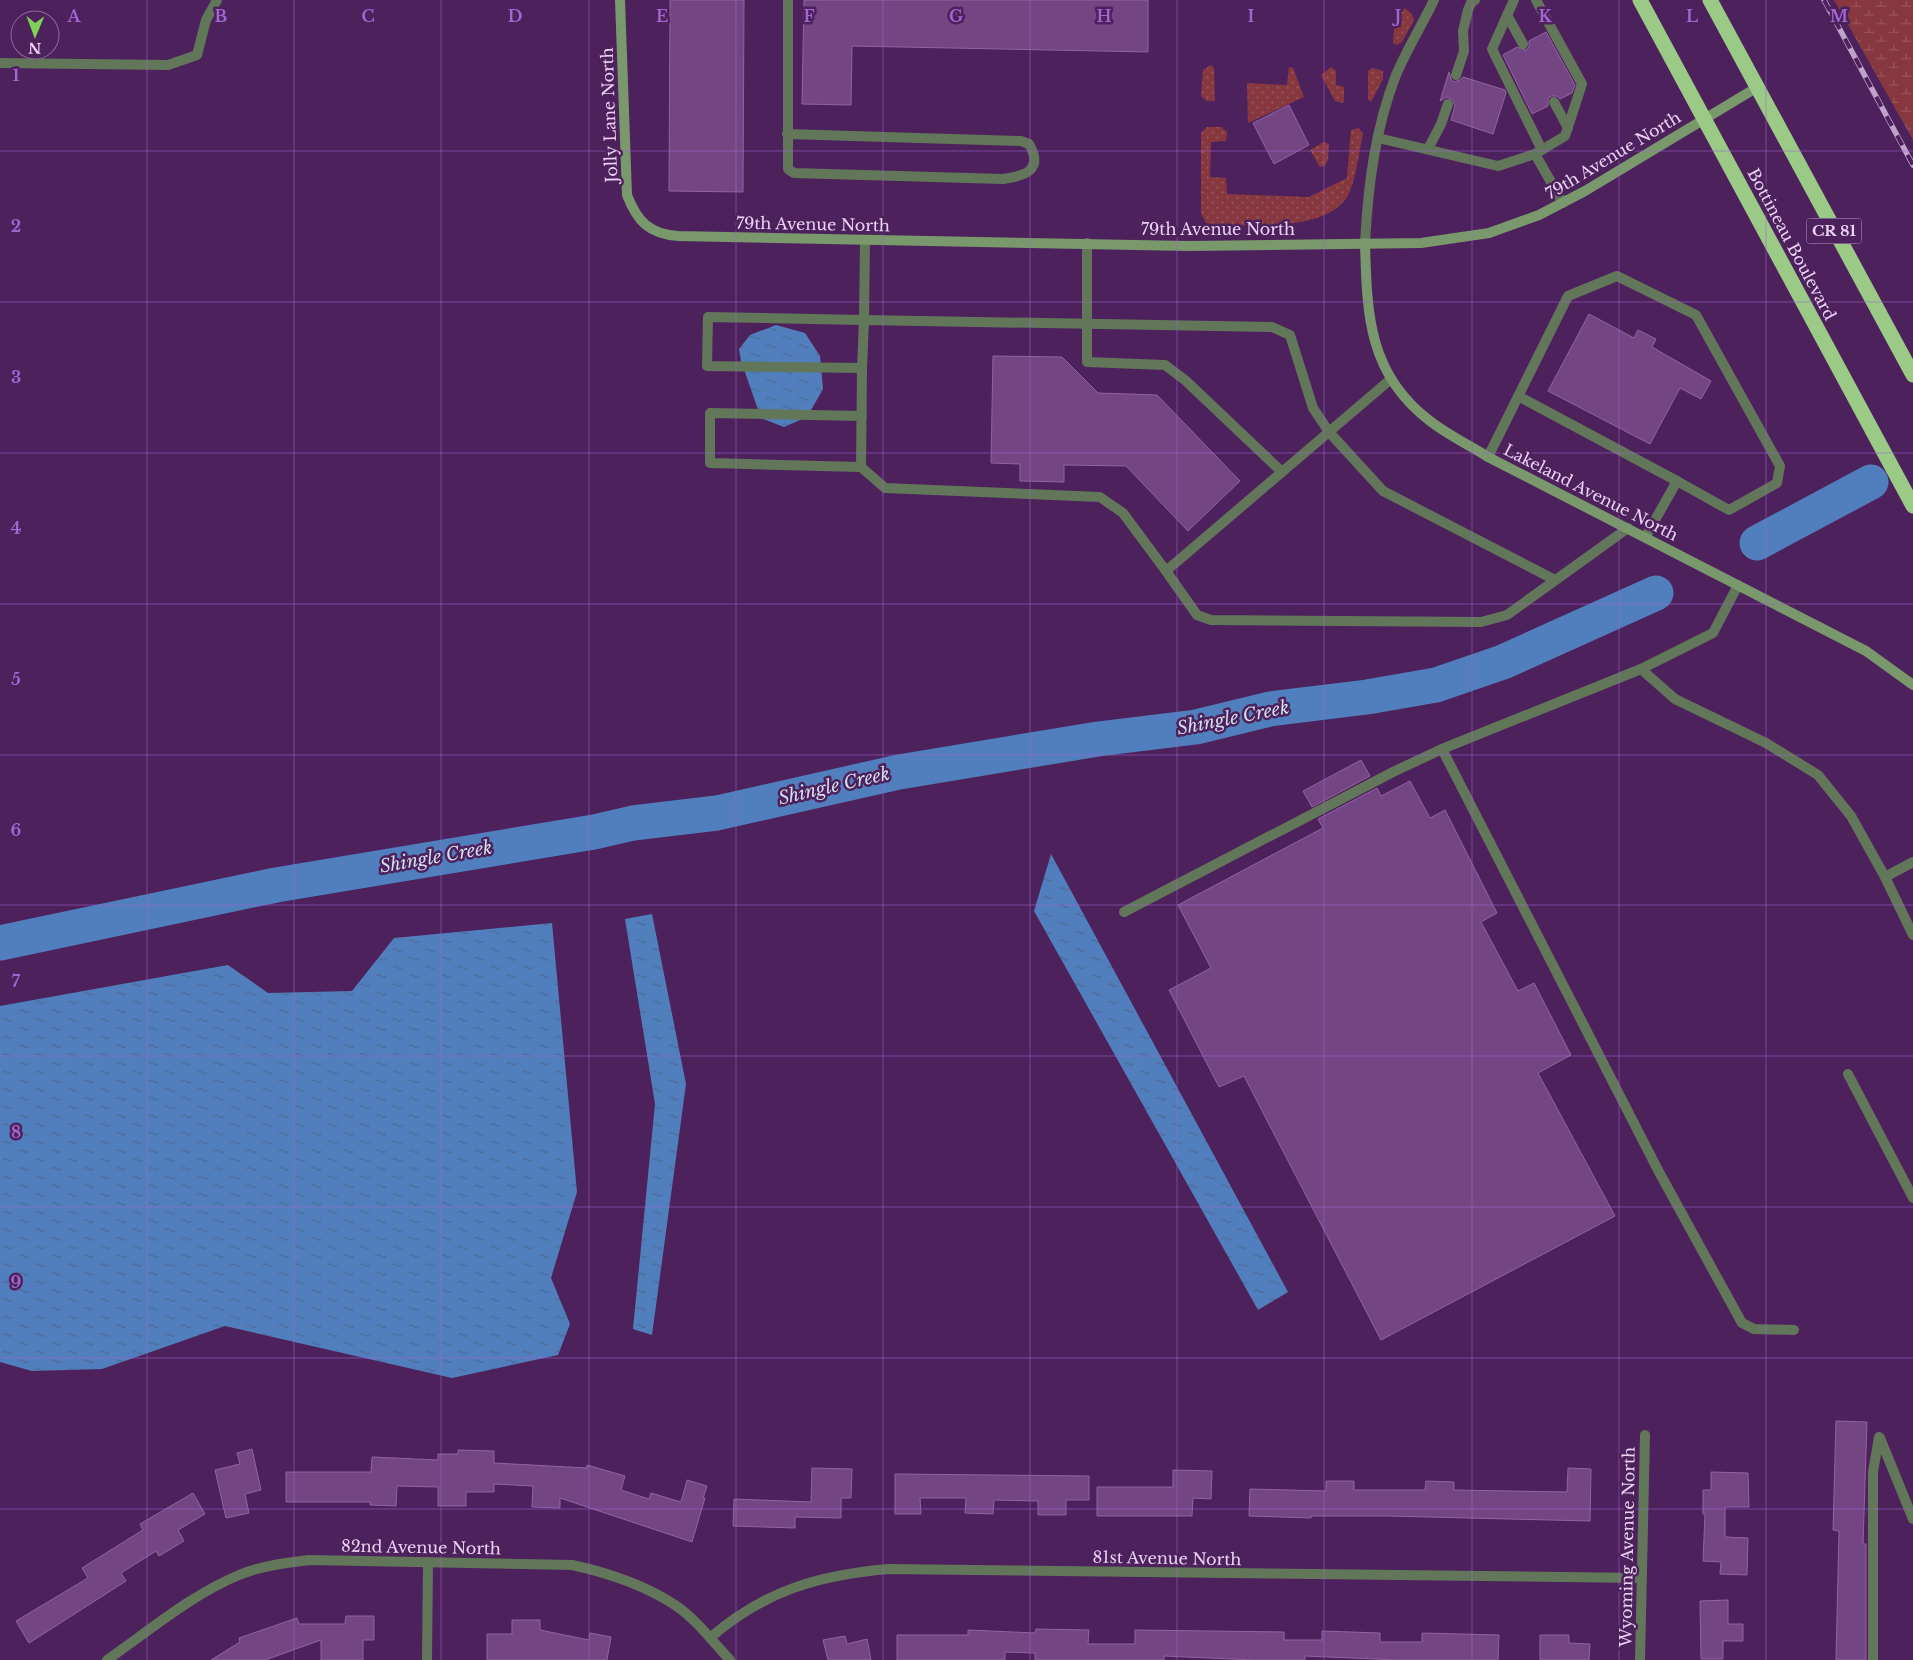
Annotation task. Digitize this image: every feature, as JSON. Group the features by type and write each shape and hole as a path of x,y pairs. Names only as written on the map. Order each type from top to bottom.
{"highway":[{"name":"Bottineau Boulevard","path":"1640,0 1913,506"},
{"name":"CR 81","path":"1710,0 1913,375"}],"street":[{"path":"0,63 168,65 196,55 206,20 216,0"},
{"name":"Jolly Lane North","path":"620,0 625,181 627,194 634,212 644,225"},
{"path":"787,134 1021,141 1029,144 1034,159 1034,166 1019,176 1003,179 794,174 788,170 787,134 788,0"},
{"path":"1365,243 1368,188 1378,138 1396,74 1434,0"},
{"path":"1456,75 1464,51 1464,31 1468,10 1471,3 1475,0"},
{"path":"1514,0 1492,49 1563,203"},
{"path":"1378,138 1428,148 1494,166 1503,166 1539,152 1565,136 1582,84 1536,0"},
{"path":"1507,14 1523,44"},
{"name":"79th Avenue North","path":"644,225 660,234 678,236 1188,246 1421,243 1489,234 1539,215 1563,203 1756,88"},
{"path":"1554,102 1568,128"},
{"path":"1428,148 1441,124 1448,104"},
{"path":"861,467 865,240"},
{"path":"1087,243 1087,362 1165,365 1185,380 1282,472"},
{"name":"Lakeland Avenue North","path":"1365,243 1366,291 1372,332 1384,368 1400,394 1429,420 1488,457 1646,536 1866,651 1913,685"},
{"path":"1488,457 1518,396 1568,296 1617,276 1696,315 1780,466 1777,483 1729,510 1518,396"},
{"path":"862,368 707,366 708,317 1272,327 1290,335 1312,408 1329,432 1384,490 1555,580"},
{"path":"1166,571 1391,379"},
{"path":"862,416 710,413 710,463 861,467 885,488 1100,497 1123,513 1197,616 1211,620 1481,622 1507,615 1628,528"},
{"path":"1646,536 1677,481"},
{"path":"1124,912 1392,772 1442,749 1641,669 1713,633 1738,585"},
{"path":"1641,669 1675,699 1766,743 1818,775 1851,816 1885,877 1913,935"},
{"path":"1442,749 1659,1172 1742,1323 1754,1329 1794,1330"},
{"path":"1885,877 1913,862"},
{"path":"1848,1074 1913,1198"},
{"name":"Wyoming Avenue North","path":"1640,1660 1645,1435"},
{"path":"1873,1660 1873,1472 1879,1437 1913,1519"},
{"name":"82nd Avenue North","path":"108,1660 207,1591 239,1575 275,1564 309,1560 572,1564 608,1572 642,1586 677,1606 730,1660"},
{"path":"427,1660 428,1562"},
{"name":"81st Avenue North","path":"710,1638 734,1617 775,1595 802,1584 849,1572 888,1569 1641,1578"}],"green space":[{"path":"1834,0 1913,0 1913,140"},
{"path":"1405,8 1412,14 1414,20 1402,42 1397,45 1393,43 1394,28 1401,27 1401,12"},
{"path":"1211,65 1214,68 1215,101 1207,101 1201,96 1203,70"},
{"path":"1289,67 1293,68 1304,97 1248,123 1247,83 1287,85"},
{"path":"1331,67 1336,71 1336,85 1344,87 1344,101 1342,103 1335,101 1321,75"},
{"path":"1372,68 1383,71 1383,79 1371,102 1368,99 1368,71"},
{"path":"1207,127 1221,127 1227,132 1226,141 1211,142 1210,177 1226,178 1227,194 1309,197 1347,178 1351,130 1359,128 1363,134 1350,191 1341,204 1327,214 1310,220 1269,225 1215,225 1206,223 1201,213 1201,133"},
{"path":"1324,142 1329,144 1328,160 1325,166 1320,167 1310,150"}],"water":[{"path":"776,325 805,333 820,356 823,389 807,417 784,427 761,418 741,361 739,349 750,335"},
{"path":"1051,854 1288,1292 1258,1310 1034,911"},
{"path":"652,914 686,1084 652,1335 633,1329 655,1104 625,919"},
{"path":"552,923 577,1192 551,1278 570,1324 558,1355 452,1378 225,1326 102,1369 32,1371 0,1362 0,1006 228,965 268,993 352,991 394,938"}],"building":[{"path":"670,0 744,0 743,192 669,191"},
{"path":"804,0 1148,0 1148,52 852,46 851,105 802,104"},
{"path":"1546,32 1575,85 1572,93 1560,99 1557,96 1551,96 1548,99 1548,106 1532,114 1503,55 1517,47 1526,50 1529,47 1529,41"},
{"path":"1449,72 1454,82 1463,77 1505,90 1506,93 1493,134 1451,120 1455,106 1453,100 1447,97 1440,101"},
{"path":"1289,105 1309,145 1274,164 1253,123"},
{"path":"1589,314 1634,338 1638,330 1656,339 1652,347 1711,381 1701,399 1680,388 1650,444 1548,391"},
{"path":"993,356 1062,357 1098,393 1157,395 1240,481 1188,531 1126,466 1064,465 1064,482 1020,481 1020,464 991,463"},
{"path":"1361,760 1370,776 1312,807 1303,791"},
{"path":"1410,781 1430,818 1445,810 1497,913 1481,922 1518,991 1534,983 1571,1055 1538,1073 1615,1216 1381,1340 1244,1076 1219,1087 1169,990 1211,968 1178,905 1323,828 1318,819 1377,788 1381,796"},
{"path":"1836,1421 1867,1422 1863,1544 1866,1544 1866,1660 1836,1660 1839,1531 1833,1530"},
{"path":"252,1449 261,1490 245,1494 249,1513 226,1518 215,1470 240,1464 237,1453"},
{"path":"458,1450 494,1451 494,1463 587,1468 587,1465 625,1476 621,1490 649,1499 651,1493 681,1502 687,1480 707,1486 703,1498 705,1498 692,1542 560,1498 560,1508 532,1507 533,1486 494,1484 494,1492 466,1492 466,1506 438,1506 438,1487 397,1486 396,1506 370,1505 370,1502 286,1502 286,1472 371,1472 372,1457 438,1460 438,1454 458,1454"},
{"path":"812,1468 852,1469 851,1498 841,1498 841,1518 795,1517 795,1528 733,1526 734,1499 811,1502"},
{"path":"1568,1468 1591,1469 1590,1521 1388,1516 1311,1516 1311,1518 1249,1516 1250,1489 1326,1491 1326,1481 1354,1481 1354,1490 1425,1490 1426,1481 1454,1482 1454,1490 1567,1492"},
{"path":"1173,1470 1212,1471 1211,1499 1193,1498 1192,1516 1097,1516 1097,1487 1173,1487"},
{"path":"1711,1472 1748,1473 1749,1507 1725,1507 1725,1537 1748,1538 1747,1575 1720,1574 1721,1562 1703,1561 1705,1514 1703,1514 1703,1490 1711,1490"},
{"path":"895,1474 1089,1476 1089,1500 1066,1500 1066,1515 1038,1515 1038,1501 994,1500 993,1514 965,1513 966,1498 920,1498 921,1514 895,1514"},
{"path":"193,1493 205,1514 178,1530 184,1541 159,1556 156,1551 121,1573 126,1581 29,1643 16,1621 88,1578 82,1568 143,1530 140,1524"},
{"path":"1728,1600 1728,1624 1743,1624 1743,1641 1723,1641 1723,1659 1701,1659 1700,1601"},
{"path":"346,1616 374,1616 374,1640 363,1640 363,1660 321,1660 321,1640 265,1660 211,1660 240,1642 239,1638 297,1618 299,1624 345,1624"},
{"path":"512,1620 540,1620 540,1630 589,1640 590,1633 611,1637 607,1660 487,1660 487,1634 512,1634"},
{"path":"1036,1629 1089,1630 1088,1644 1135,1644 1135,1630 1284,1632 1284,1640 1322,1640 1322,1631 1380,1633 1380,1642 1422,1642 1422,1633 1499,1635 1498,1660 1399,1660 1305,1656 1305,1660 1254,1660 1164,1656 1164,1660 1035,1660 1035,1653 1005,1652 1005,1660 897,1660 897,1635 968,1635 968,1630 1035,1633"},
{"path":"1540,1635 1569,1635 1569,1643 1590,1644 1589,1660 1540,1660"},
{"path":"845,1636 847,1644 867,1639 871,1660 828,1660 823,1640"}],"waterway":[{"name":"Shingle Creek","path":"1757,543 1871,482"},
{"name":"Shingle Creek","path":"0,943 276,885 594,832 633,823 717,813 899,772 1098,739 1196,727 1270,709 1367,697 1436,685 1503,662 1656,593"}],"railway":[{"path":"1824,0 1913,165"}]}
